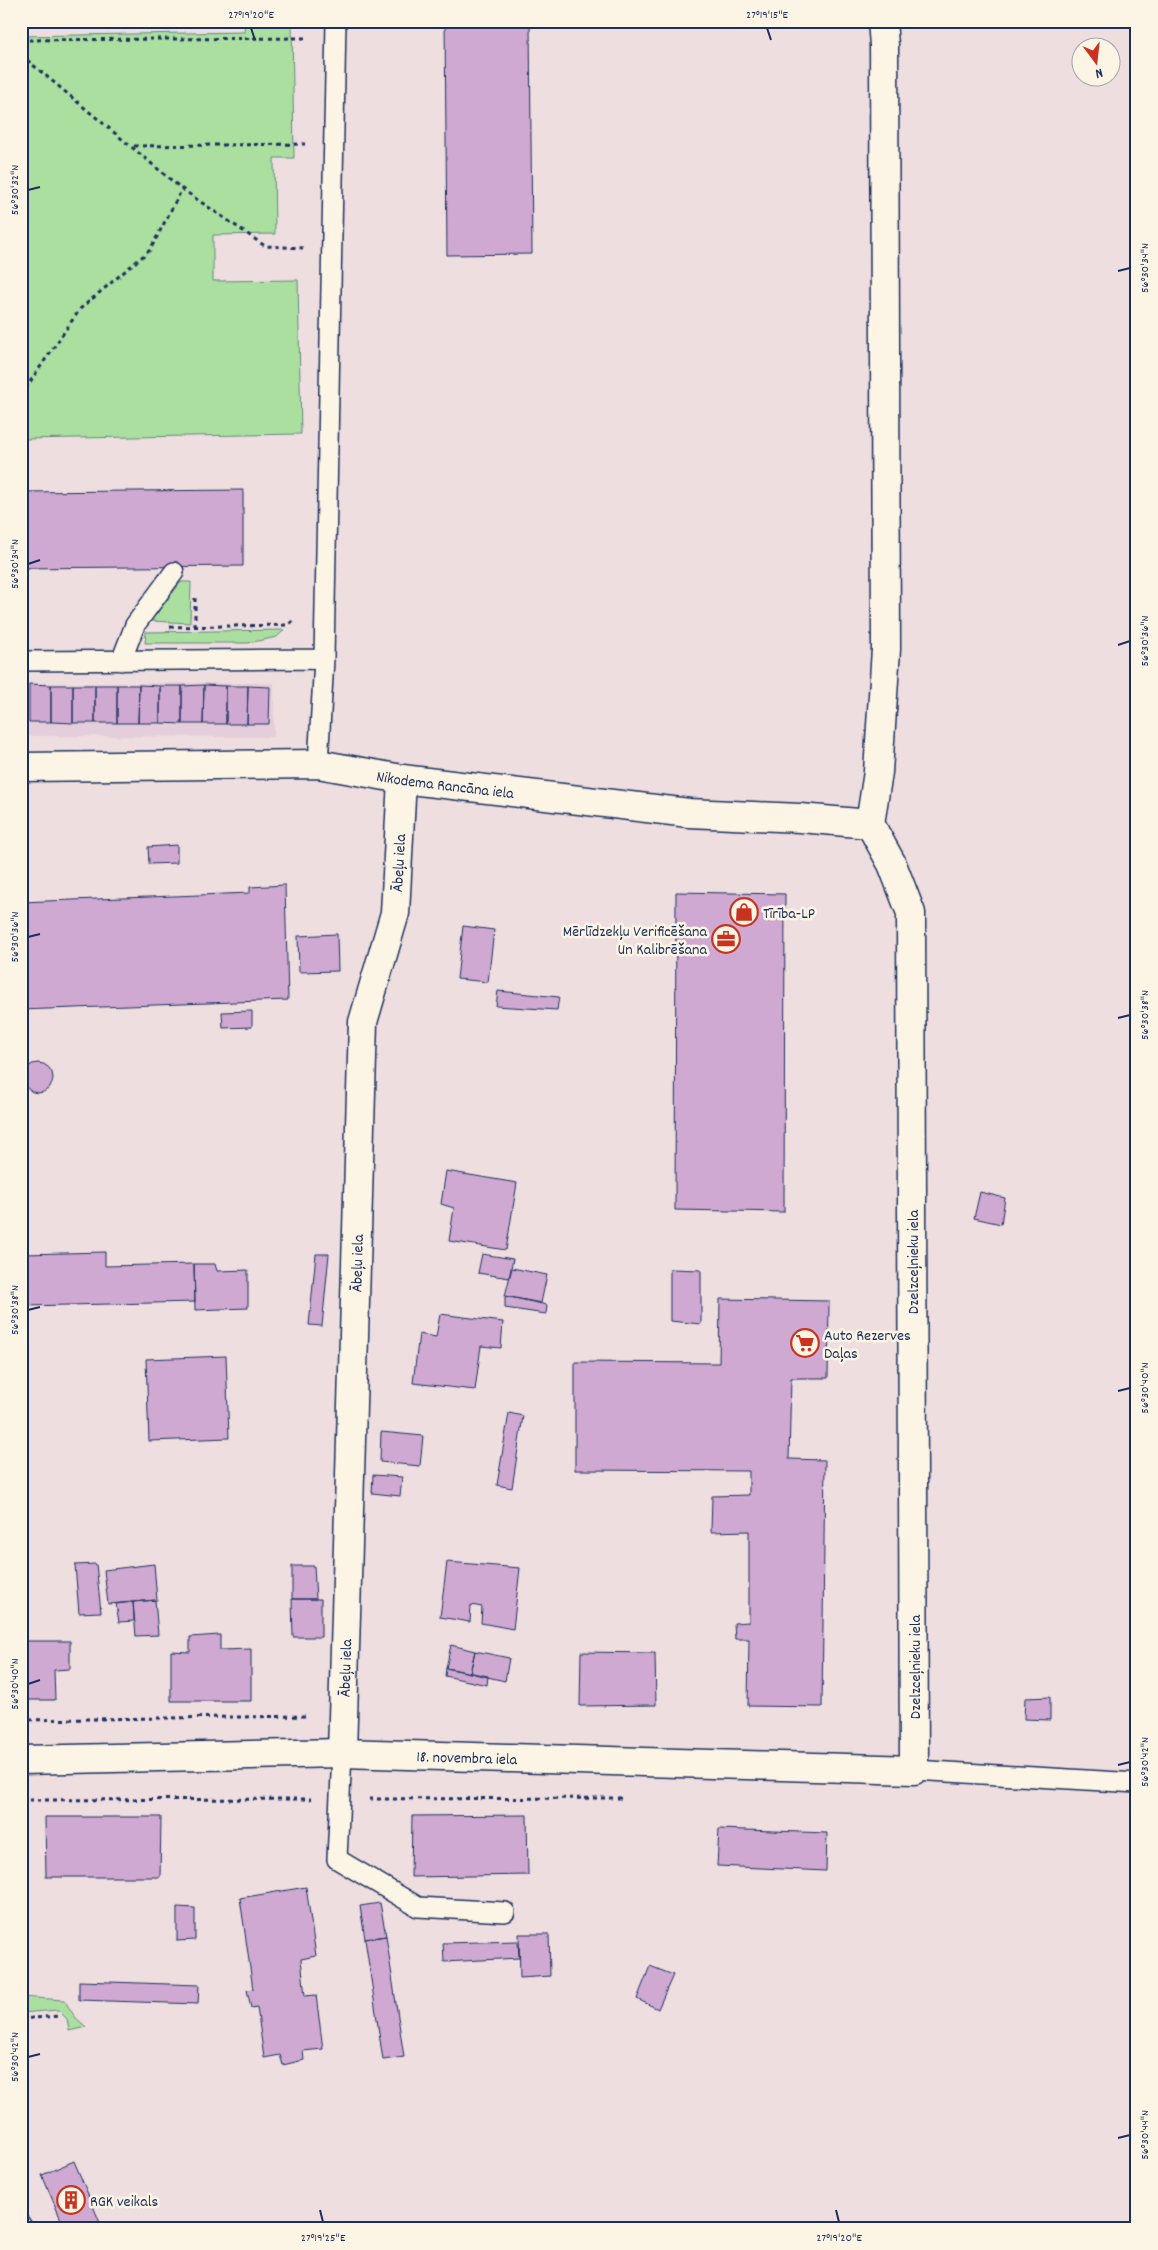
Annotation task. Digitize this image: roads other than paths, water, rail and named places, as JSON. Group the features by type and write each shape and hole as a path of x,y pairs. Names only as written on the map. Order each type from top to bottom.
{"street":[{"path":"870,824 878,772 886,648 884,45 882,21"},
{"name":"Nikodema Rancāna iela","path":"21,767 318,764 402,780 689,813 800,818 870,824"},
{"name":"Ābeļu iela","path":"342,1753 362,1022 395,913 402,780"},
{"name":"Dzelzceļnieku iela","path":"870,824 892,864 911,913 914,1770"},
{"name":"18. novembra iela","path":"21,1760 342,1753 914,1770"}],"lane":[{"path":"318,764 324,659 335,30"},
{"path":"121,661 135,625 174,572"},
{"path":"21,661 324,659"},
{"path":"342,1753 337,1859 418,1908 505,1912"},
{"path":"914,1770 1137,1783"},
{"path":"21,2225 23,2229"}],"place":[{"name":"Tīrība-LP","path":"744,912"},
{"name":"Mērlīdzekļu Verificēšana Un Kalibrēšana","path":"726,939"},
{"name":"Auto Rezerves Daļas","path":"805,1343"},
{"name":"RGK veikals","path":"71,2200"}]}
